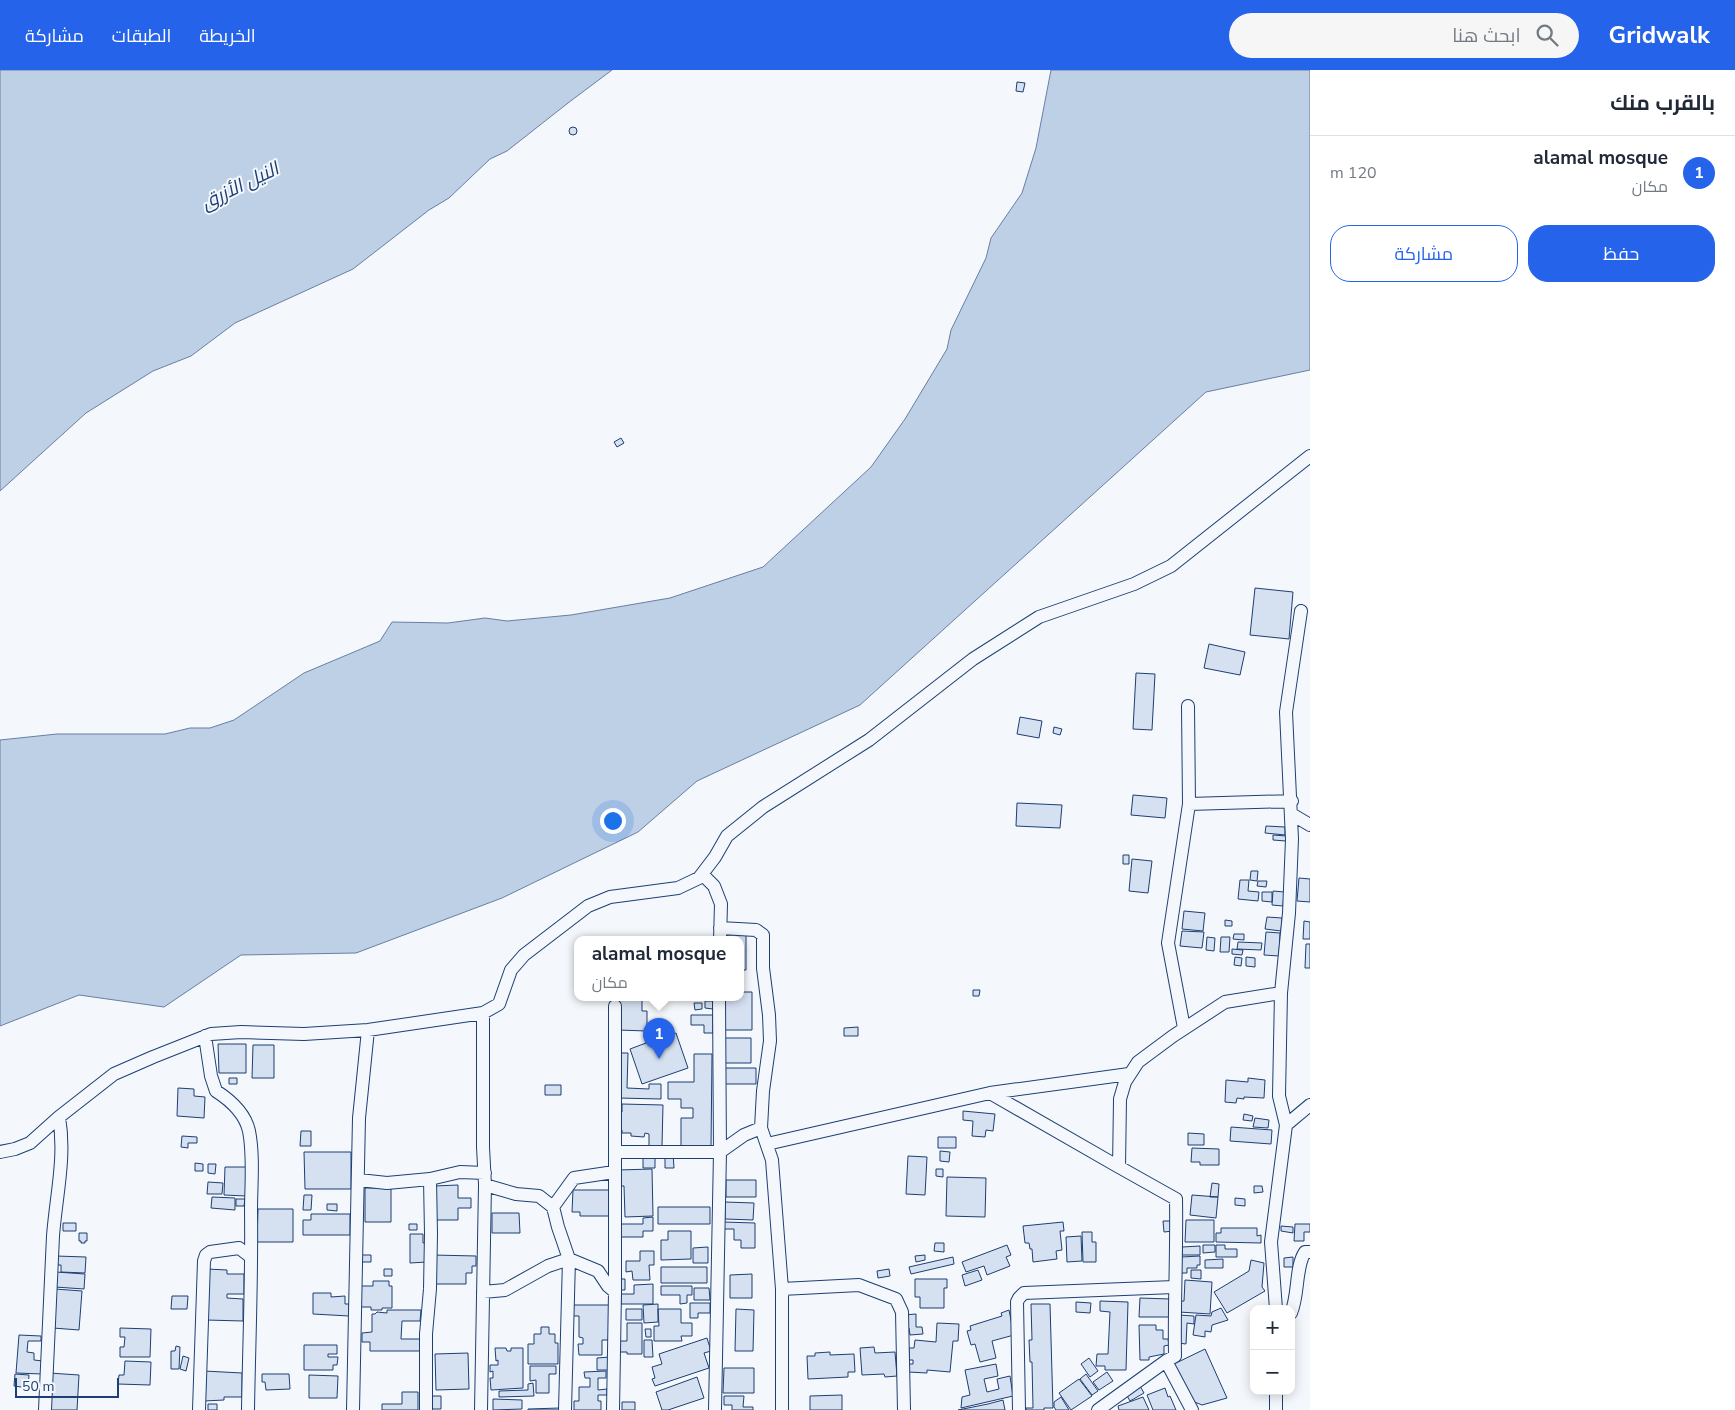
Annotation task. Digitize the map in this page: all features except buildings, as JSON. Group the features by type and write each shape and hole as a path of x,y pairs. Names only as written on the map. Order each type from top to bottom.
{"street":[{"path":"0,1152 15,1150 30,1144 59,1117 114,1074 205,1036 241,1032 304,1034 368,1030 483,1013 499,1004 511,970 524,955 588,906 610,897 678,888 698,878 715,857 727,836 763,807 869,740 973,659 1002,639 1039,616 1134,584 1171,566 1310,456"},
{"path":"1276,1305 1271,1242 1286,1125 1279,1096 1281,993 1289,913 1292,815 1286,712 1300,611"},
{"path":"1184,1028 1168,943 1189,804 1188,706"},
{"path":"1189,804 1292,801"},
{"path":"1292,815 1310,825"},
{"path":"702,874 714,886 721,904 720,934 756,930 763,935 763,968 770,1015 770,1041 763,1091 761,1128 772,1160 782,1289 782,1410"},
{"path":"1120,1167 1120,1099 1129,1074 1144,1056 1225,1002 1281,993"},
{"path":"715,1410 720,1152 719,1001"},
{"path":"613,1410 616,1006"},
{"path":"480,1410 485,1179 483,1013"},
{"path":"353,1410 359,1118 368,1030"},
{"path":"205,1036 216,1091 229,1100 241,1115 248,1130 251,1166 248,1410"},
{"path":"767,1144 990,1094 1129,1074"},
{"path":"990,1094 1176,1199 1175,1356 1166,1360 1098,1410"},
{"path":"1286,1125 1310,1105"},
{"path":"45,1410 53,1236 61,1178 62,1135 59,1117"},
{"path":"615,1152 720,1152 744,1135 761,1128"},
{"path":"359,1180 387,1183 430,1179 460,1172 485,1179 516,1194 539,1196 553,1207 569,1259 564,1410"},
{"path":"553,1207 574,1178 614,1172"},
{"path":"426,1410 426,1334 430,1289 431,1234 430,1179"},
{"path":"199,1410 204,1261 206,1255 210,1252 239,1248 251,1256"},
{"path":"1293,1305 1300,1260 1305,1252 1310,1252"},
{"path":"483,1292 505,1290 548,1266 569,1259 598,1270 608,1286 615,1292"},
{"path":"782,1289 858,1285 896,1299 902,1312 904,1410"},
{"path":"1019,1410 1018,1302 1024,1293 1174,1287"},
{"path":"1166,1360 1192,1410"},
{"path":"1276,1395 1276,1410"}],"water":[{"name":"النيل الأزرق","path":"0,70 612,70 507,151 490,159 449,198 429,210 353,269 235,323 191,356 153,371 86,413 0,491"},
{"path":"1051,70 1310,70 1310,370 1206,392 860,705 697,781 638,832 502,898 356,953 241,955 164,1007 79,995 0,1026 0,740 57,734 165,734 190,728 210,728 234,720 304,673 380,641 392,622 448,623 485,618 507,621 571,615 670,598 763,567 871,467 905,419 947,349 951,330 986,258 991,238 1022,193 1036,148"}],"place":[{"name":"alamal mosque","path":"659,1059"}]}
